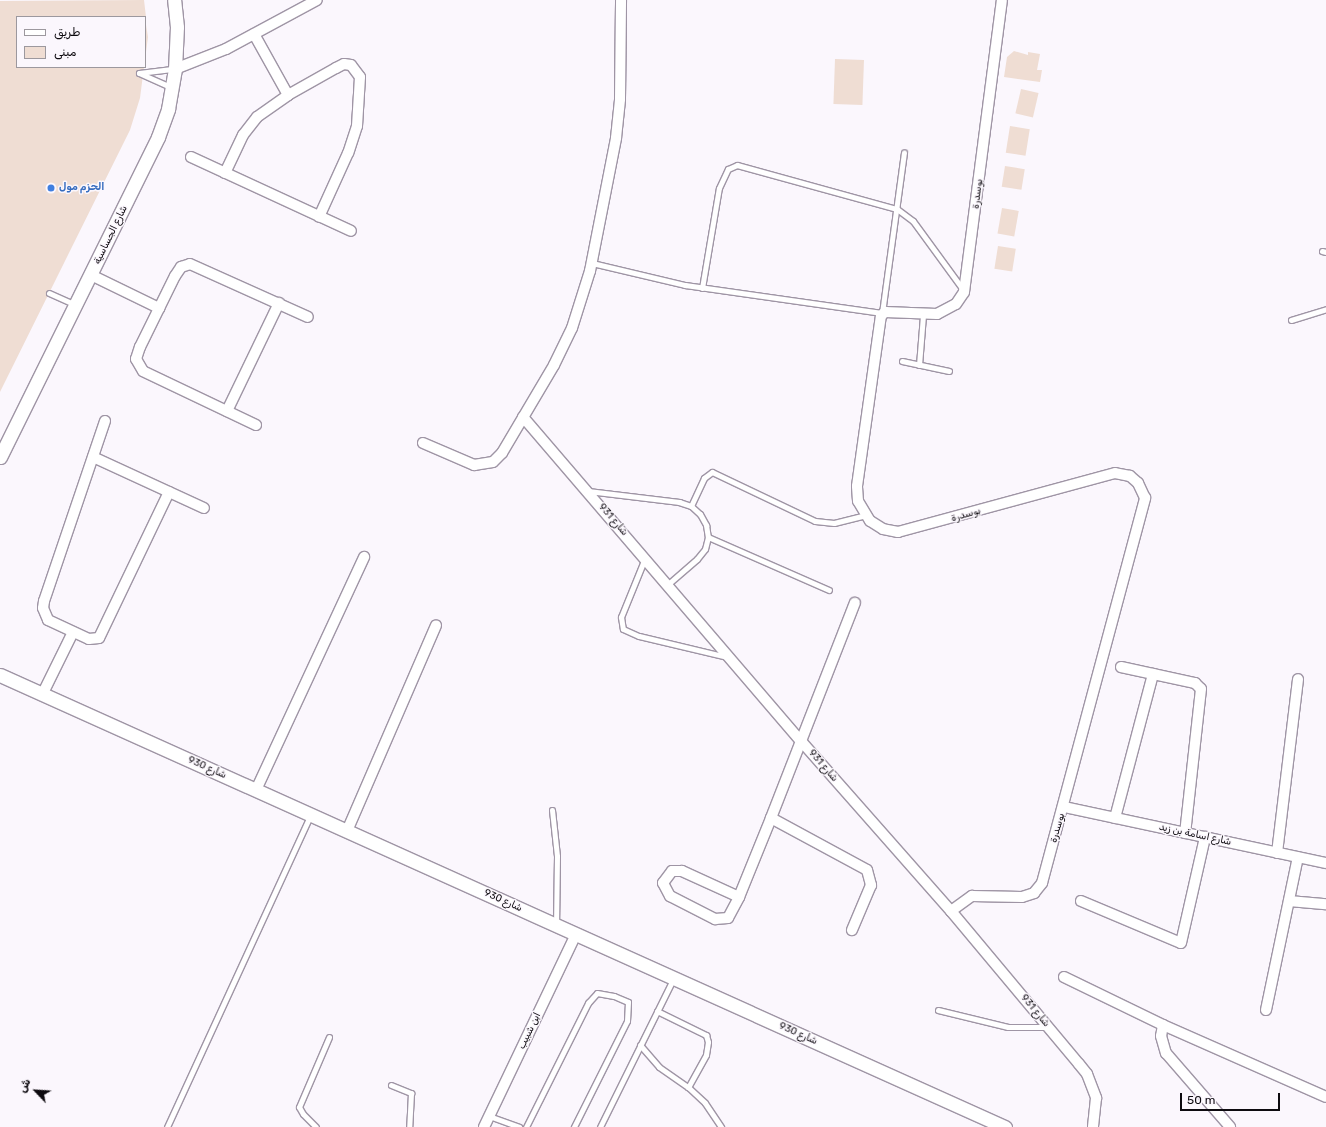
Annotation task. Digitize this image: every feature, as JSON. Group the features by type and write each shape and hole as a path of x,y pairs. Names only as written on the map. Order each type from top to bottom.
{"street":[{"name":"شارع الجساسية","path":"0,457 151,154 172,88 175,69 177,27 174,0"},
{"path":"175,69 215,54 317,0"},
{"path":"423,443 474,465 488,464 502,453 572,328 592,263 619,118 621,0"},
{"name":"بوسدرة","path":"964,292 1002,0"},
{"path":"254,34 288,95"},
{"path":"225,173 251,122 288,95 344,64 357,70 360,77 357,126 348,153 319,217"},
{"path":"191,157 351,231"},
{"path":"256,425 140,368 136,358 137,353 178,272 190,264 308,316"},
{"path":"91,275 159,308"},
{"path":"865,515 858,501 857,486 882,314 937,314 950,308 964,292"},
{"path":"227,411 280,303"},
{"name":"شارع 931","path":"523,417 645,557 801,741 951,911 1087,1074 1093,1086 1096,1112 1093,1127"},
{"path":"105,421 43,608 48,620 94,640 103,634 169,492"},
{"path":"93,457 204,508"},
{"name":"بوسدرة","path":"865,515 883,529 898,532 1114,473 1130,476 1143,490 1143,510 1064,807 1038,889 1022,897 972,896 951,911"},
{"path":"256,790 364,557"},
{"path":"739,897 682,871 672,871 663,883 670,896 721,920 728,918 739,897 771,818 855,603"},
{"path":"347,831 436,625"},
{"path":"42,695 73,632"},
{"path":"1120,667 1195,683 1201,689 1185,833"},
{"path":"1115,818 1153,674"},
{"name":"شارع 930","path":"0,675 1005,1127"},
{"path":"1277,853 1298,679"},
{"name":"شارع اسامة بن زيد","path":"1064,807 1326,863"},
{"path":"771,818 867,870 871,884 852,930"},
{"path":"1081,901 1181,943 1205,837"},
{"path":"1266,1010 1298,857"},
{"path":"1289,901 1326,904"},
{"name":"ابن شبيب","path":"484,1127 576,934"},
{"path":"1064,977 1163,1025 1326,1097"},
{"path":"1163,1025 1161,1036 1166,1053 1230,1127"}],"lane":[{"path":"172,88 139,73 175,69"},
{"path":"592,263 702,288 882,314 904,152"},
{"path":"702,288 719,188 728,168 737,165 897,209 913,221 964,292"},
{"path":"49,293 76,305"},
{"path":"1290,320 1326,309"},
{"path":"919,365 923,315"},
{"path":"902,362 949,371"},
{"path":"691,506 704,478 712,472 815,521 834,523 865,515"},
{"path":"588,491 691,506 703,519 708,537 704,549 697,559 668,584"},
{"path":"708,537 829,590"},
{"path":"645,557 621,617 623,629 639,636 731,658"},
{"path":"552,810 557,856 556,925"},
{"path":"167,1127 310,815"},
{"path":"600,1127 673,978"},
{"path":"526,1127 588,1003 597,993 614,996 628,1002 627,1021 574,1127"},
{"path":"938,1010 1008,1027 1048,1027"},
{"path":"657,1011 706,1035 708,1042 706,1055 688,1087"},
{"path":"316,1127 303,1114 299,1107 329,1037"},
{"path":"640,1045 659,1067 688,1087 706,1103 721,1127"},
{"path":"391,1085 410,1093 412,1115 409,1127"},
{"path":"489,1116 519,1127"}],"building":[{"name":"الحزم مول","path":"144,0 146,16 16,16 16,68 144,68 140,98 130,130 0,392 0,1"},
{"path":"146,25 148,37 146,52"},
{"path":"1014,51 1028,55 1028,52 1040,54 1037,70 1042,70 1040,82 1004,77 1007,57"},
{"path":"835,59 864,60 862,105 833,104"},
{"path":"1021,89 1039,93 1033,117 1015,113"},
{"path":"1010,126 1030,129 1026,156 1006,153"},
{"path":"1005,166 1025,169 1021,190 1002,187"},
{"path":"1002,208 1019,211 1014,237 997,234"},
{"path":"998,246 1016,249 1012,272 994,269"}],"place":[{"name":"الحزم مول","path":"51,188"}]}
